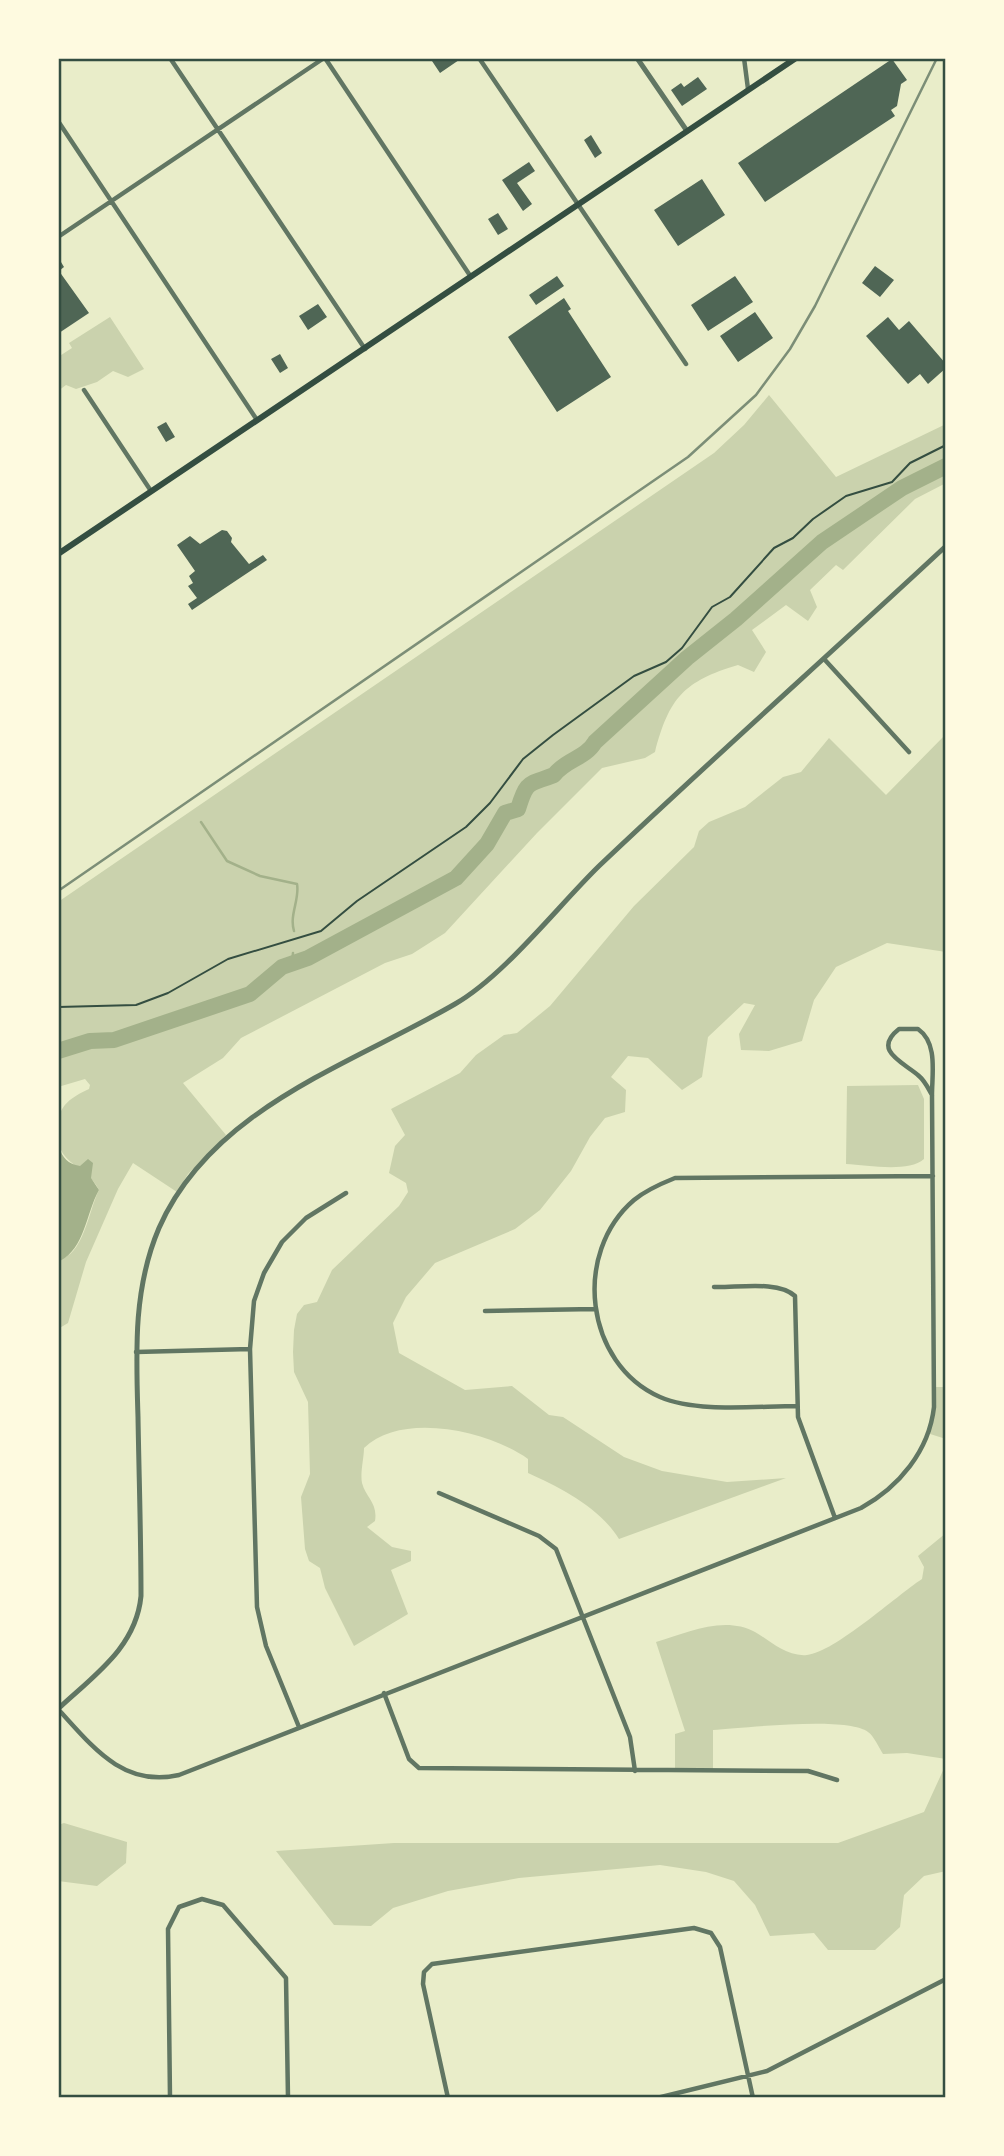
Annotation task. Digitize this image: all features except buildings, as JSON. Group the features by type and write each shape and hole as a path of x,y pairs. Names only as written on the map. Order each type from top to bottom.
{"main road":[{"path":"58,554 580,206 796,58"}],"street":[{"path":"170,58 365,349"},
{"path":"58,237 325,58 471,278"},
{"path":"479,58 686,364"},
{"path":"637,58 687,131"},
{"path":"744,58 748,90"},
{"path":"58,121 257,421"},
{"path":"84,390 151,491"},
{"path":"932,1095 922,1079 896,1061 890,1052 890,1039 899,1029 913,1027 929,1040 932,1095 934,1394 930,1425 917,1456 895,1484 869,1504 188,1772 155,1778 131,1773 113,1764 58,1709 121,1650 132,1632 140,1607 136,1352 141,1285 152,1245 171,1204 204,1158 236,1129 269,1105 471,994 609,857 946,546"},
{"path":"825,660 909,751"},
{"path":"797,1406 688,1404 660,1397 635,1382 618,1366 604,1340 595,1308 597,1263 603,1243 614,1222 632,1201 652,1188 676,1178 933,1176"},
{"path":"299,1727 266,1646 257,1607 250,1349 254,1301 275,1253 298,1226 346,1193"},
{"path":"714,1287 776,1288 790,1291 795,1296 797,1406 805,1441 835,1518"},
{"path":"485,1311 595,1308"},
{"path":"136,1352 250,1349"},
{"path":"439,1493 553,1545 634,1747 635,1771"},
{"path":"384,1693 409,1759 419,1768 808,1771 837,1780"},
{"path":"170,2098 167,1929 179,1907 202,1899 223,1905 286,1978 288,2098"},
{"path":"448,2098 423,1984 424,1972 432,1964 694,1928 711,1933 720,1947 753,2098"},
{"path":"657,2098 747,2078 782,2064 946,1979"}],"path":[{"path":"58,1007 136,1005 168,993 228,959 321,931 357,901 466,827 490,803 523,759 553,735 634,676 666,662 682,648 712,607 730,597 774,548 793,538 813,519 846,496 892,482 910,463 946,445"}],"shaded area":[{"path":"110,317 144,369 128,377 113,371 97,382 76,389 66,385 58,391 58,357 72,348 69,343"},
{"path":"769,395 836,477 946,424 946,483 915,499 843,570 836,565 810,590 817,607 808,621 786,605 752,630 766,652 754,672 738,665 704,678 681,694 666,718 655,752 645,758 602,768 537,833 445,933 412,954 385,963 241,1038 223,1058 183,1083 226,1135 188,1174 177,1192 133,1163 118,1189 86,1262 68,1323 58,1329 58,1259 67,1257 79,1242 99,1190 59,1146 60,1112 77,1095 89,1089 90,1085 85,1079 58,1087 58,902 714,453 744,425"},
{"path":"946,734 946,952 887,943 836,967 814,1000 802,1041 769,1051 741,1050 739,1034 755,1005 744,1003 708,1037 702,1077 682,1090 648,1058 628,1056 611,1077 626,1090 625,1112 605,1118 590,1137 571,1171 540,1210 515,1229 435,1263 406,1297 393,1323 399,1353 465,1390 512,1386 549,1415 563,1417 624,1457 662,1471 727,1482 786,1478 619,1539 590,1508 566,1492 528,1473 528,1459 491,1440 446,1429 422,1428 400,1430 380,1437 364,1448 362,1483 375,1515 375,1521 367,1527 392,1547 411,1551 411,1561 391,1570 408,1614 354,1646 325,1588 320,1568 309,1561 305,1549 301,1497 310,1474 308,1402 294,1372 294,1330 297,1314 304,1305 317,1302 332,1270 399,1206 408,1192 406,1183 389,1173 395,1146 405,1135 391,1109 460,1073 476,1055 504,1035 517,1033 550,1006 634,906 694,847 699,831 709,822 745,807 783,777 801,772 829,738 886,795"},
{"path":"918,1085 924,1099 924,1159 898,1167 846,1164 847,1086"},
{"path":"59,1146 64,1157 72,1164 80,1166 88,1159 93,1163 91,1178 99,1190 80,1239 75,1248 60,1261"},
{"path":"933,1387 946,1387 946,1439 927,1433 932,1415"},
{"path":"946,1533 946,1759 907,1753 883,1754 870,1734 857,1727 794,1724 713,1730 713,1770 675,1770 675,1734 685,1731 656,1642 705,1627 731,1625 755,1632 792,1654 807,1655 819,1652 849,1634 922,1579 924,1567 918,1556"},
{"path":"946,1764 946,1871 924,1876 904,1895 900,1927 875,1950 828,1950 814,1933 770,1936 755,1905 734,1881 706,1872 660,1865 519,1878 448,1891 393,1908 371,1926 334,1925 276,1851 394,1843 838,1843 924,1812"},
{"path":"64,1823 127,1842 126,1863 97,1886 58,1881 58,1825"}],"waterway":[{"path":"58,1051 90,1041 114,1040 250,994 282,967 308,958 456,878 487,844 505,813 518,809 530,784 554,775 564,765 591,748 687,658 736,619 822,542 902,488 946,466"},
{"path":"201,822 227,861 260,876 297,884 294,931"},
{"path":"292,962 293,953"}],"railway":[{"path":"58,891 688,457 756,395 790,349 815,306 937,58"}]}
